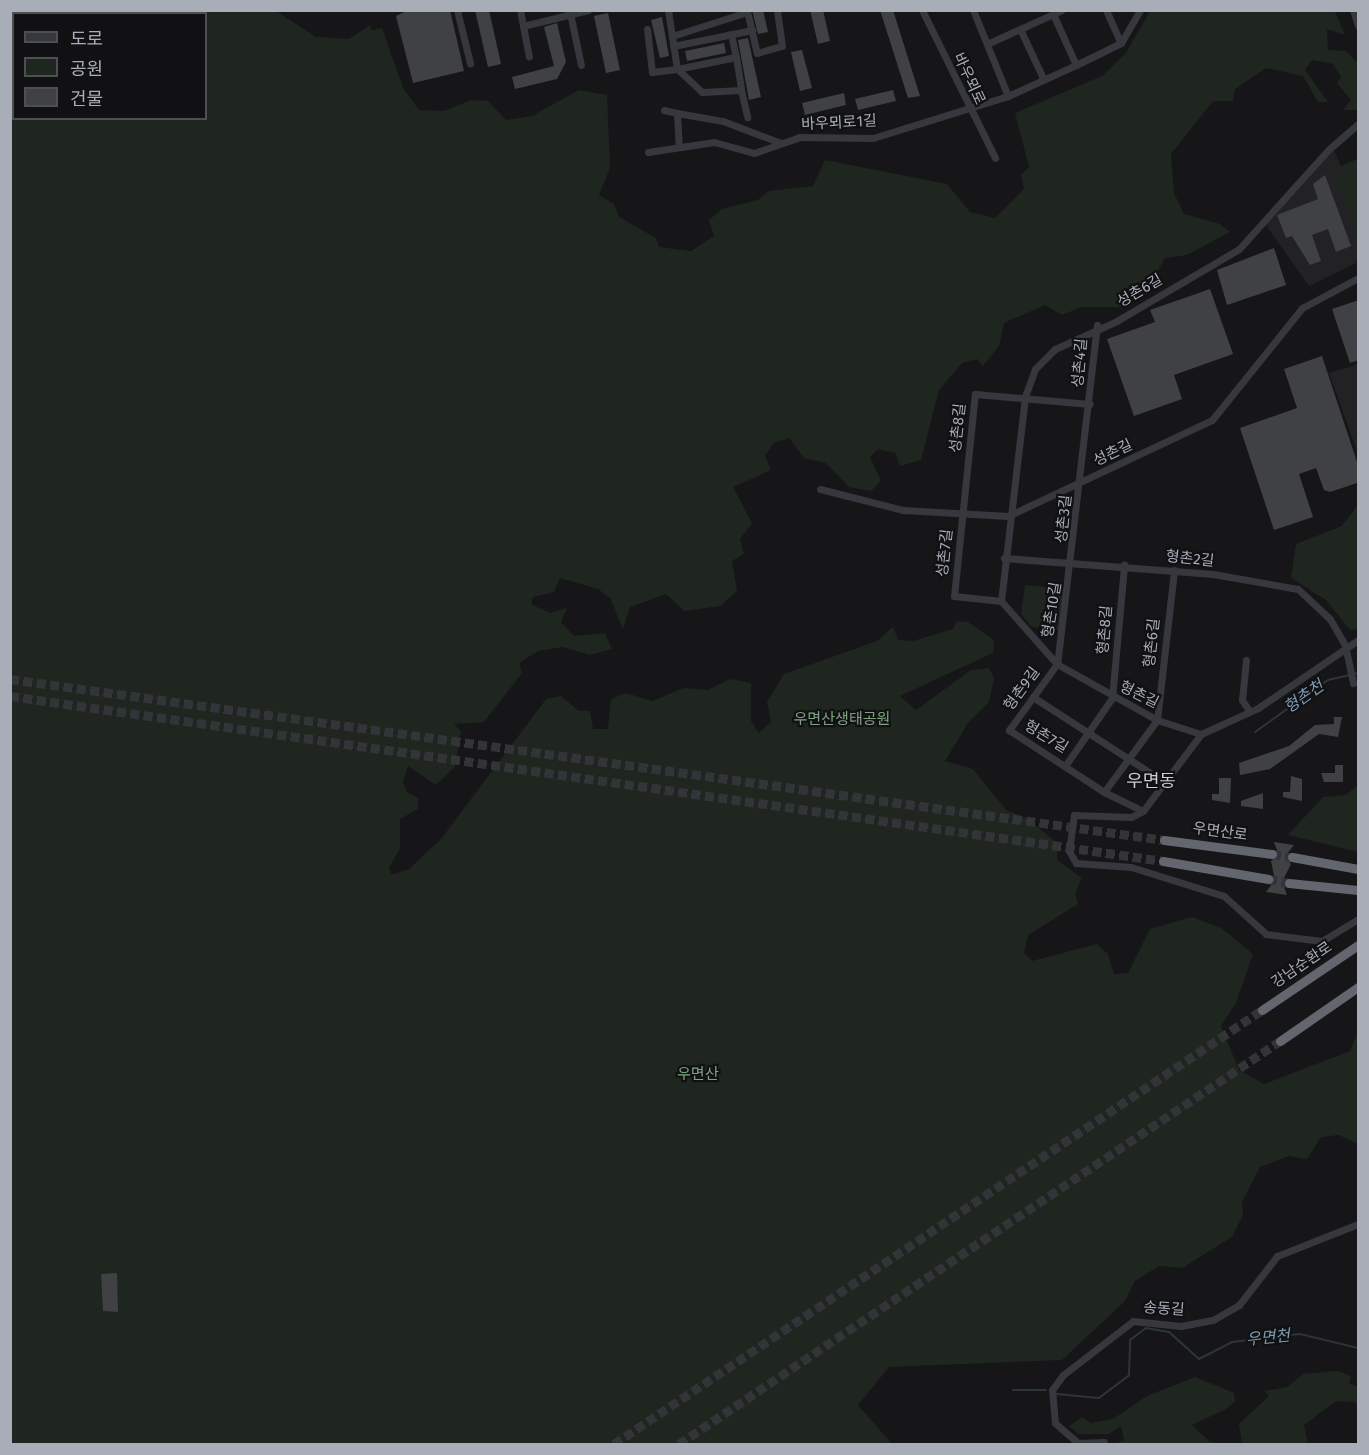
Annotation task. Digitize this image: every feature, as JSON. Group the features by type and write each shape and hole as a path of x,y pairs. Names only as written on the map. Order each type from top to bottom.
{"highway":[{"name":"우면산로","path":"1164,840 1272,854"},
{"path":"1292,857 1359,869"},
{"path":"1162,861 1268,879"},
{"path":"1289,883 1359,890"},
{"name":"강남순환로","path":"1262,1010 1359,945"},
{"path":"1280,1041 1359,987"}],"street":[{"path":"457,10 470,63"},
{"path":"520,10 529,56"},
{"path":"523,26 555,14 588,10"},
{"path":"668,10 677,69 702,92 741,90"},
{"path":"672,36 747,13 757,54 782,46 777,10"},
{"name":"바우뫼로","path":"922,10 968,110 995,158"},
{"path":"973,10 1008,96"},
{"path":"987,44 1062,10"},
{"path":"1106,10 1121,43"},
{"path":"1121,43 1140,10"},
{"path":"1353,10 1359,25"},
{"path":"570,13 580,65"},
{"path":"1053,14 1076,65"},
{"path":"647,29 652,72 736,57"},
{"path":"1020,29 1044,80"},
{"path":"673,46 752,30"},
{"path":"731,34 747,117"},
{"name":"바우뫼로1길","path":"648,152 714,142 754,153 800,137 873,138 1008,96 1121,43"},
{"path":"664,110 723,121 781,143"},
{"path":"678,113 679,147"},
{"name":"성촌6길","path":"1008,516 1025,398 1035,369 1055,349 1097,325 1117,321 1239,249 1329,149 1359,124"},
{"name":"성촌길","path":"820,489 903,510 1008,516 1212,420 1302,308 1359,278"},
{"name":"성촌4길","path":"1082,482 1097,325"},
{"name":"성촌8길","path":"962,514 975,394 1025,398"},
{"name":"성촌4길","path":"1025,398 1090,404"},
{"name":"성촌3길","path":"1074,560 1082,482"},
{"name":"성촌7길","path":"962,514 954,596 1001,602"},
{"path":"1001,602 1008,516"},
{"name":"형촌2길","path":"1004,558 1074,560 1174,570 1298,589 1330,619 1345,645 1353,683"},
{"name":"형촌10길","path":"1057,664 1074,560"},
{"name":"형촌8길","path":"1112,698 1124,565"},
{"name":"형촌6길","path":"1157,720 1174,570"},
{"name":"형촌길","path":"1001,602 1057,664 1112,698 1157,720 1201,734"},
{"path":"1359,640 1345,645 1250,711 1201,734 1143,811 1131,817 1074,816 1068,851 1076,863 1131,867 1224,896 1266,934 1322,941 1359,919"},
{"path":"1246,660 1242,700 1250,711"},
{"name":"형촌9길","path":"1009,730 1057,664"},
{"name":"형촌7길","path":"1033,697 1089,731"},
{"name":"형촌7길","path":"1009,730 1065,766 1112,698"},
{"path":"1104,792 1157,720"},
{"path":"1089,731 1166,783"},
{"path":"1065,766 1104,792 1143,811"},
{"name":"송동길","path":"1104,1442 1078,1443 1055,1423 1052,1390 1063,1375 1133,1321 1181,1326 1213,1320 1239,1305 1277,1256 1359,1224"}],"shaded area":[{"path":"1333,149 1341,166 1358,159 1358,262 1309,286 1266,225"},
{"path":"1358,364 1358,454 1329,373"}],"green space":[{"name":"우면산","path":"10,11 276,11 316,37 349,39 370,25 372,30 382,28 403,88 419,110 444,111 471,100 488,101 506,120 532,116 579,90 607,95 610,168 599,195 614,204 619,217 656,238 659,247 691,251 714,236 709,220 722,209 758,200 769,191 813,186 825,160 947,184 970,212 995,218 1024,189 1021,175 1029,167 1015,113 1102,76 1126,53 1150,11 1335,11 1345,35 1327,29 1328,50 1346,51 1358,63 1358,110 1343,110 1351,100 1337,83 1341,77 1333,64 1312,60 1305,70 1328,102 1318,102 1303,76 1266,68 1235,89 1233,101 1213,101 1171,154 1174,193 1184,214 1220,224 1230,232 1187,255 1165,258 1143,297 1121,307 1082,307 1062,315 1045,305 1004,323 999,346 983,366 977,359 962,363 939,390 921,460 900,466 895,453 878,449 870,457 881,481 871,491 849,487 826,463 804,458 789,438 774,443 765,456 771,470 733,487 752,523 740,539 744,554 732,561 737,591 720,606 684,611 666,594 630,607 623,629 610,598 598,589 560,578 554,592 533,597 531,604 550,613 567,608 561,622 574,636 605,633 612,649 589,655 563,647 538,651 519,663 522,673 484,722 454,724 461,731 455,767 436,785 408,766 403,782 407,792 418,798 418,809 400,819 400,849 389,867 391,875 409,869 441,839 546,699 561,696 579,711 590,711 593,729 608,729 611,699 626,693 652,701 684,688 708,690 730,679 751,683 751,721 759,733 771,722 767,702 784,674 877,641 893,627 898,640 913,641 953,629 957,621 968,622 994,640 993,653 900,696 916,710 971,670 989,668 994,678 989,702 968,723 945,761 973,769 1006,810 1027,818 1058,844 1057,860 1082,878 1075,894 1078,904 1028,935 1024,953 1032,961 1097,944 1108,954 1114,974 1128,973 1150,929 1192,917 1221,928 1253,954 1236,1003 1221,1026 1239,1070 1264,1084 1350,1051 1358,1031 1358,1144 1339,1135 1321,1137 1307,1159 1289,1156 1260,1167 1242,1202 1243,1215 1232,1237 1182,1268 1159,1266 1135,1281 1125,1301 1062,1360 889,1367 858,1405 892,1444 11,1444"},
{"path":"1358,159 1358,240 1337,178 1341,166"},
{"path":"1358,505 1358,629 1350,630 1326,600 1291,578 1296,544 1342,526"},
{"path":"1025,585 1064,589 1059,630 1032,627 1021,614"},
{"path":"1358,785 1358,852 1288,835 1323,797 1346,795"},
{"path":"1337,1371 1351,1376 1349,1383 1358,1387 1358,1412 1355,1402 1336,1401 1304,1425 1308,1444 1242,1444 1239,1424 1269,1396 1265,1391 1287,1387 1303,1374"},
{"path":"1195,1377 1234,1393 1235,1401 1226,1409 1192,1425 1210,1442 1228,1444 1114,1444 1124,1440 1121,1426 1109,1434 1078,1434 1069,1426 1082,1417 1091,1423 1113,1419 1147,1396"}],"building":[{"path":"409,10 450,10 464,71 413,83 396,16"},
{"path":"475,10 489,10 501,64 488,67"},
{"path":"752,10 763,10 768,32 758,34"},
{"path":"810,10 823,10 830,41 818,44"},
{"path":"880,10 893,10 920,96 908,98"},
{"path":"608,13 620,70 606,73 594,16"},
{"path":"662,17 669,56 660,58 651,20"},
{"path":"557,23 566,62 557,79 515,89 512,77 554,66 544,27"},
{"path":"748,38 761,97 749,100 738,40"},
{"path":"724,43 726,53 687,61 685,51"},
{"path":"802,50 812,88 800,91 791,52"},
{"path":"893,90 896,101 858,110 855,99"},
{"path":"844,93 846,105 805,115 802,103"},
{"path":"1325,175 1351,246 1336,252 1328,229 1312,235 1321,261 1310,265 1292,236 1286,238 1277,215 1318,199 1313,184"},
{"path":"1274,248 1286,285 1227,305 1217,270"},
{"path":"1210,289 1233,354 1174,375 1182,399 1134,416 1107,339 1155,322 1150,310"},
{"path":"1359,300 1359,360 1350,363 1332,309"},
{"path":"1322,356 1359,468 1357,483 1330,492 1324,490 1316,468 1299,474 1313,517 1274,530 1240,428 1297,408 1284,369"},
{"path":"1334,717 1342,717 1338,737 1319,734 1270,769 1240,775 1239,763 1289,746 1315,725 1334,724"},
{"path":"1335,765 1343,765 1343,782 1324,782 1321,773 1335,773"},
{"path":"1291,776 1302,779 1302,801 1283,797 1283,792 1290,792"},
{"path":"1219,778 1231,778 1230,803 1212,800 1212,794 1219,794"},
{"path":"1263,793 1263,809 1241,806 1241,801"},
{"path":"1274,842 1294,845 1285,856 1291,864 1282,882 1287,895 1266,892 1275,880 1271,861 1279,855"},
{"path":"117,1273 118,1312 103,1311 101,1274"}],"waterway":[{"name":"형촌천","path":"1255,732 1328,680 1358,673"},
{"name":"우면천","path":"1057,1394 1099,1398 1129,1375 1130,1340 1146,1328 1169,1332 1199,1359 1232,1342 1300,1334 1358,1348"},
{"name":"우면천","path":"1013,1390 1046,1390"}],"tunnel":[{"path":"10,679 1164,840"},
{"path":"10,696 1163,861"},
{"path":"1272,854 1292,857"},
{"path":"1268,879 1289,883"},
{"path":"614,1444 1262,1010"},
{"path":"679,1444 1280,1041"}],"district":[{"name":"우면동","path":"1151,781"}],"park label":[{"name":"우면산생태공원","path":"842,720"}]}
